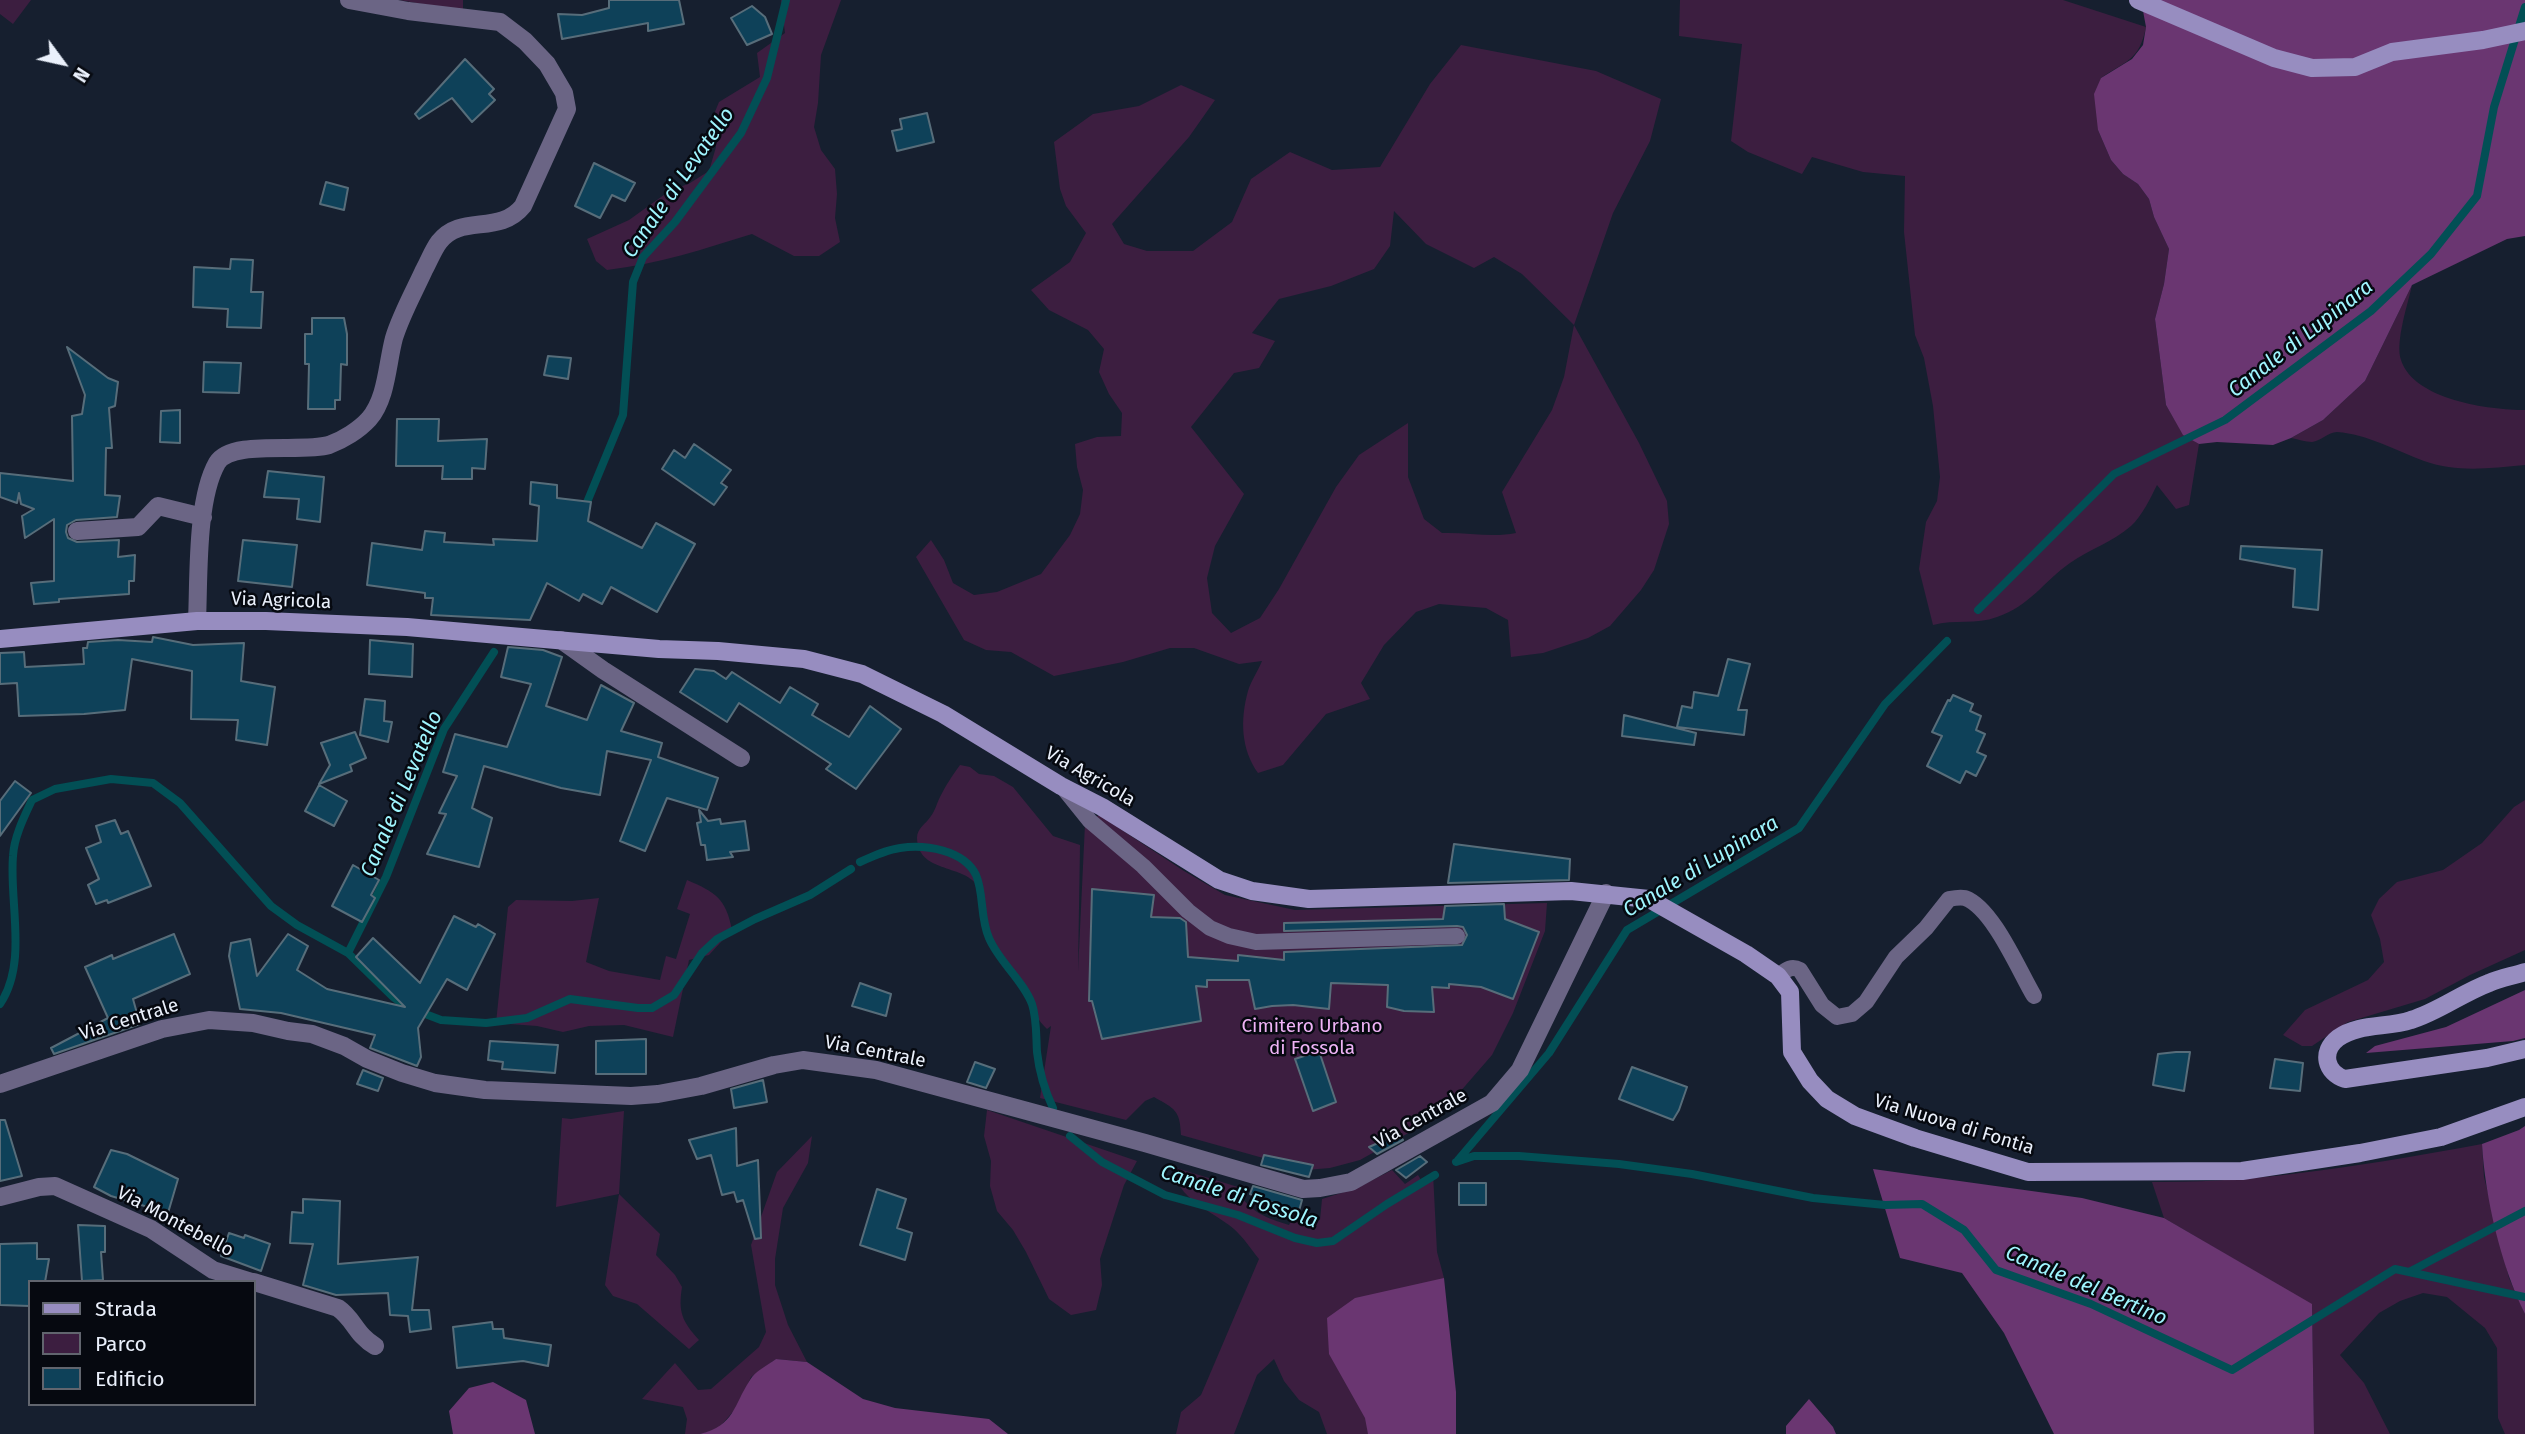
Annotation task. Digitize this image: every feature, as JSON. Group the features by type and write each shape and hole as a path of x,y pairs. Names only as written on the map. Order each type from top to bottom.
{"street":[{"path":"197,621 207,486 218,460 231,452 247,449 300,449 329,445 348,436 369,419 380,401 395,336 438,243 458,227 500,223 519,212 567,109 564,93 547,64 500,22 408,11 349,0"},
{"path":"2138,0 2274,58 2312,68 2355,67 2392,52 2483,40 2525,31"},
{"path":"77,531 138,527 158,506 203,517"},
{"name":"Via Agricola","path":"0,639 197,621 266,621 407,627 804,659 862,674 943,714 1061,786 1102,807 1219,880 1252,891 1309,899 1571,891 1605,893"},
{"path":"561,640 741,758"},
{"path":"1605,893 1648,899 1746,954 1778,976"},
{"name":"Via Centrale","path":"0,1084 162,1029 209,1020 253,1023 312,1034 402,1073 435,1083 485,1090 597,1096 658,1094 701,1086 774,1065 803,1060 831,1062 876,1070 1047,1116 1303,1189 1320,1188 1351,1182 1492,1103 1520,1070 1605,893"},
{"path":"2525,972 2489,982 2411,1020 2358,1029 2338,1038 2329,1048 2327,1058 2328,1068 2336,1076 2345,1079 2487,1058 2525,1049"},
{"name":"Via Nuova di Fontia","path":"1778,976 1790,992 1792,1052 1810,1081 1827,1099 1855,1116 1915,1138 2028,1172 2242,1171 2360,1153 2441,1137 2525,1107"},
{"name":"Via Montebello","path":"0,1197 39,1186 55,1186 151,1229 213,1270 246,1280"},
{"name":"Via Montebello","path":"256,1283 338,1308 348,1315 362,1339 375,1346"}],"lane":[{"path":"1061,786 1090,821 1143,866 1188,911 1210,928 1229,936 1255,942 1457,936"},
{"path":"1778,976 1795,967 1800,970 1822,1004 1838,1017 1852,1014 1866,1002 1896,957 1926,928 1949,899 1963,897 1975,904 1991,921 2034,996"}],"green space":[{"path":"0,0 31,0 13,24 0,14"},
{"path":"399,0 463,0 463,11"},
{"path":"781,0 841,0 821,55 814,127 821,150 835,169 835,218 840,242 819,256 794,256 752,234 663,260 607,270 596,261 587,239 629,220 668,192 709,171 716,147 710,124 719,102 760,77 757,53 785,33"},
{"path":"1680,0 2063,0 2146,27 2136,53 2101,78 2098,130 2111,160 2123,174 2138,184 2149,199 2169,249 2155,319 2166,405 2183,434 2199,444 2189,505 2176,509 2157,485 2131,526 2117,537 2070,563 2019,606 1989,619 1933,625 1919,569 1926,522 1937,501 1940,477 1933,406 1924,358 1915,335 1904,232 1905,176 1863,172 1812,157 1802,174 1748,152 1731,141 1742,44 1679,36"},
{"path":"1461,45 1596,71 1661,99 1650,141 1613,213 1574,325 1639,443 1667,501 1669,524 1654,570 1641,590 1610,626 1588,638 1543,653 1511,657 1508,620 1486,608 1439,604 1416,612 1384,645 1361,683 1370,699 1326,714 1283,765 1258,773 1245,744 1243,723 1248,691 1262,661 1239,664 1194,648 1170,648 1123,662 1054,676 1011,652 986,650 964,640 916,557 931,540 944,560 953,583 974,595 997,592 1041,574 1070,535 1080,514 1083,490 1075,444 1097,437 1121,436 1122,413 1099,372 1104,349 1088,330 1049,310 1031,290 1070,262 1086,233 1066,206 1060,189 1054,142 1093,114 1139,106 1181,85 1215,100 1189,137 1112,224 1124,244 1147,251 1193,251 1232,222 1251,179 1290,152 1332,170 1380,167 1430,84","holes":["1394,211 1426,244 1474,268 1494,257 1522,274 1574,325 1564,377 1552,410 1502,492 1516,533 1442,533 1424,519 1408,477 1408,423 1359,455 1336,487 1260,618 1231,633 1212,613 1207,578 1215,546 1244,494 1191,427 1234,373 1259,368 1275,341 1252,333 1279,299 1331,286 1374,269 1390,246"]},
{"path":"2412,285 2400,343 2401,360 2409,374 2421,385 2454,400 2492,408 2525,410 2525,465 2474,469 2437,465 2371,439 2348,433 2331,433 2312,442 2291,438 2323,420 2365,381"},
{"name":"Cimitero Urbano di Fossola","path":"960,765 970,767 979,774 994,776 1013,787 1053,836 1080,845 1078,971 1085,824 1099,815 1225,895 1295,910 1547,903 1545,931 1513,1013 1492,1055 1439,1116 1360,1160 1330,1168 1306,1170 1181,1135 1178,1115 1167,1104 1154,1097 1145,1101 1126,1120 1040,1098 1051,1026 1047,1029 1041,1022 1016,973 987,943 983,899 977,885 970,878 932,863 919,849 918,831 932,814"},
{"path":"2525,800 2525,950 2425,999 2348,1022 2312,1046 2302,1046 2283,1035 2305,1010 2368,980 2384,962 2380,939 2371,915 2379,899 2397,882 2443,870 2482,843 2514,807"},
{"path":"687,880 705,888 723,903 732,930 709,955 689,960 673,1037 624,1025 589,1026 563,1032 537,1026 496,1023 508,907 516,900 572,901 599,898 586,962 609,971 660,980 666,956 676,959 690,914 677,909"},
{"path":"987,1110 1137,1161 1124,1185 1100,1259 1102,1285 1096,1310 1071,1315 1049,1299 1013,1230 997,1211 990,1186 991,1161 984,1136"},
{"path":"624,1111 619,1194 556,1207 562,1118"},
{"path":"812,1136 808,1163 783,1208 775,1259 775,1285 788,1325 807,1362 776,1359 751,1377 737,1407 717,1430 685,1434 687,1419 683,1407 642,1399 675,1363 698,1390 711,1389 759,1347 766,1332 751,1245 777,1172"},
{"path":"2482,1144 2484,1177 2509,1278 2525,1314 2525,1434 2505,1434 2498,1418 2497,1348 2485,1328 2447,1297 2423,1293 2400,1301 2379,1313 2340,1355 2364,1383 2390,1434 2314,1434 2312,1305 2164,1218 2152,1182 2277,1176"},
{"path":"1173,1167 1238,1187 1251,1208 1289,1225 1293,1217 1320,1220 1322,1199 1357,1188 1392,1170 1405,1184 1418,1175 1421,1180 1433,1173 1437,1252 1444,1278 1382,1434 1327,1434 1319,1412 1299,1400 1284,1381 1274,1359 1257,1375 1234,1434 1176,1434 1181,1412 1201,1395 1259,1259 1234,1229 1188,1196 1181,1188"},
{"path":"619,1194 660,1234 656,1255 675,1275 682,1287 683,1316 699,1340 689,1349 637,1304 613,1296 605,1285"}],"shaded area":[{"path":"2141,0 2525,0 2525,236 2507,239 2412,285 2365,381 2323,420 2273,445 2217,442 2199,444 2183,435 2166,405 2155,319 2169,249 2149,199 2138,184 2123,174 2111,160 2098,130 2094,94 2101,78 2132,59 2143,45 2146,27"},
{"path":"2525,990 2525,1038 2366,1053 2375,1046 2446,1027"},
{"path":"2525,1126 2525,1314 2509,1275 2496,1231 2482,1144"},
{"path":"1873,1169 2082,1198 2164,1218 2312,1304 2314,1434 2054,1434 2004,1333 1962,1273 1900,1258"},
{"path":"1444,1278 1456,1392 1456,1434 1368,1434 1365,1418 1329,1354 1327,1318 1355,1298"},
{"path":"776,1359 807,1362 863,1399 895,1408 989,1419 1008,1434 700,1434 727,1420 752,1377"},
{"path":"493,1382 526,1400 535,1434 453,1434 449,1411 469,1388"},
{"path":"1809,1399 1836,1434 1786,1434 1786,1426"}],"building":[{"path":"609,0 679,0 684,24 648,31 648,23 562,39 558,14 582,15 609,8"},
{"path":"752,6 765,17 772,34 747,45 731,18"},
{"path":"465,59 494,89 489,94 495,100 472,122 452,98 419,119 415,114"},
{"path":"927,113 934,142 897,151 892,131 902,129 900,119"},
{"path":"594,163 635,183 625,201 612,195 600,218 575,206"},
{"path":"326,182 348,188 344,210 320,204"},
{"path":"231,259 253,260 251,292 263,292 261,328 227,327 228,309 193,307 194,267 230,269"},
{"path":"312,318 344,318 347,365 341,364 340,400 335,400 335,409 308,409 309,364 305,364 305,334 312,334"},
{"path":"67,347 108,378 118,382 115,406 109,408 112,448 106,448 105,495 120,496 117,517 76,520 67,525 66,532 68,538 77,542 119,540 118,557 135,555 134,581 129,581 129,594 59,599 59,602 34,604 31,583 54,581 54,519 25,538 22,516 34,509 21,504 19,493 17,503 0,497 0,473 73,481 72,416 82,414 85,395"},
{"path":"548,356 571,358 568,379 544,375"},
{"path":"204,362 241,363 239,393 203,392"},
{"path":"180,410 180,443 160,442 161,411"},
{"path":"397,419 439,419 438,441 487,439 485,469 472,468 472,479 442,479 443,466 396,466"},
{"path":"694,444 731,470 721,483 727,487 714,505 662,469 674,450 685,458"},
{"path":"268,471 324,477 320,522 297,519 299,499 264,497"},
{"path":"531,482 557,485 557,498 591,502 588,521 642,548 656,523 695,544 657,612 611,587 602,604 583,594 579,601 547,583 530,620 431,615 433,598 425,598 425,593 367,585 372,543 422,550 425,531 445,533 444,542 494,545 493,539 537,541 539,506 530,504"},
{"path":"243,540 297,545 292,587 238,581"},
{"path":"2241,546 2322,550 2318,610 2293,607 2295,569 2240,559"},
{"path":"153,637 193,645 244,643 241,681 275,687 267,745 236,740 238,720 191,719 192,671 132,659 125,710 84,714 19,716 17,683 0,684 0,653 24,652 25,667 84,664 83,648 87,648 88,642 152,642"},
{"path":"370,640 413,644 412,677 369,674"},
{"path":"508,647 543,650 562,657 546,706 587,720 601,685 634,703 621,731 662,743 658,757 718,778 707,810 667,798 645,851 620,841 651,760 607,751 600,795 561,788 484,766 472,808 492,818 479,867 427,854 446,814 439,813 457,776 443,772 455,734 507,747 531,684 501,677"},
{"path":"1728,659 1750,664 1738,710 1747,710 1744,735 1677,727 1682,706 1692,708 1694,692 1718,696"},
{"path":"695,669 714,671 726,679 732,672 780,703 790,687 818,704 812,715 849,737 870,706 901,729 856,789 826,769 831,764 739,703 727,722 680,692"},
{"path":"1953,695 1973,704 1970,711 1981,716 1976,730 1985,734 1977,752 1986,756 1976,776 1966,771 1960,783 1927,766 1942,736 1932,732"},
{"path":"365,699 385,701 384,721 392,722 388,742 360,735"},
{"path":"1624,715 1696,733 1694,745 1622,736"},
{"path":"355,732 366,758 350,765 352,771 319,784 330,765 321,743"},
{"path":"15,781 31,793 0,836 0,801"},
{"path":"319,785 347,801 334,826 305,811"},
{"path":"699,810 708,821 720,819 721,824 745,821 749,850 730,852 733,857 707,860 697,823 701,822"},
{"path":"115,820 121,834 128,831 151,886 108,903 107,900 96,904 88,885 99,879 86,848 101,842 96,826"},
{"path":"1454,844 1570,859 1569,880 1448,883"},
{"path":"353,865 379,880 371,895 375,898 362,922 332,906"},
{"path":"1092,889 1154,895 1151,917 1180,918 1186,922 1188,957 1238,961 1238,955 1284,960 1284,952 1462,945 1467,935 1463,927 1457,926 1284,931 1284,923 1443,919 1445,906 1504,904 1505,919 1539,932 1513,999 1481,987 1449,984 1449,988 1432,987 1434,1012 1404,1011 1387,1007 1388,985 1331,983 1329,1009 1293,1005 1255,1009 1249,980 1207,980 1207,987 1196,986 1201,1021 1102,1039 1092,1001 1089,1001"},
{"path":"454,916 476,927 478,924 495,934 467,990 447,979 418,1028 421,1057 417,1066 370,1048 375,1035 281,1013 240,1009 229,956 231,943 250,939 257,976 288,934 308,946 297,970 327,989 405,1007 356,957 373,938 420,983"},
{"path":"174,934 190,974 133,999 140,1024 54,1054 51,1048 108,1018 85,967 112,955 113,959"},
{"path":"860,983 891,994 886,1016 852,1006"},
{"path":"646,1039 646,1074 596,1074 596,1041"},
{"path":"490,1041 558,1045 555,1073 502,1069 503,1062 488,1060"},
{"path":"1319,1051 1336,1102 1313,1111 1295,1059"},
{"path":"2190,1052 2184,1091 2153,1085 2158,1054"},
{"path":"2275,1059 2303,1063 2300,1091 2270,1088"},
{"path":"975,1062 995,1069 986,1088 967,1082"},
{"path":"1632,1067 1687,1087 1673,1120 1619,1099"},
{"path":"363,1070 383,1078 378,1091 357,1084"},
{"path":"763,1080 767,1102 734,1108 731,1089"},
{"path":"0,1120 5,1120 22,1176 0,1181"},
{"path":"736,1128 737,1166 758,1160 761,1238 755,1239 743,1200 737,1202 734,1192 722,1195 711,1155 697,1159 689,1140"},
{"path":"1398,1134 1403,1140 1377,1154 1369,1147"},
{"path":"111,1150 127,1154 178,1179 168,1213 111,1196 94,1187"},
{"path":"1264,1155 1313,1165 1309,1177 1261,1165"},
{"path":"1420,1156 1427,1162 1406,1178 1396,1170"},
{"path":"1459,1183 1486,1183 1486,1205 1459,1205"},
{"path":"1253,1186 1302,1200 1299,1211 1275,1206 1276,1204 1250,1194"},
{"path":"877,1189 906,1199 897,1228 912,1233 905,1260 860,1245"},
{"path":"303,1199 340,1201 338,1264 418,1257 412,1310 429,1310 431,1329 410,1332 408,1316 390,1315 388,1293 336,1295 303,1285 313,1244 290,1243 292,1212 303,1213"},
{"path":"78,1225 105,1226 105,1252 101,1252 103,1280 82,1280"},
{"path":"229,1233 244,1238 245,1235 270,1244 261,1271 221,1256"},
{"path":"37,1243 37,1259 49,1259 45,1280 28,1280 28,1306 0,1305 0,1244"},
{"path":"492,1322 493,1329 503,1329 504,1338 551,1345 548,1366 523,1361 457,1368 453,1327"}],"waterway":[{"name":"Canale di Levatello","path":"583,512 623,415 633,282 643,257 675,222 741,133 767,78 786,0"},
{"name":"Canale di Lupinara","path":"1978,610 2114,474 2225,420 2371,311 2431,254 2477,196 2494,107 2525,7"},
{"name":"Canale di Lupinara","path":"1458,1160 1549,1053 1627,930 1799,828 1885,704 1947,641"},
{"name":"Canale di Levatello","path":"348,953 386,877 444,729 494,652"},
{"name":"Canale di Fossola","path":"0,1004 8,988 15,951 12,874 15,842 32,800 55,789 111,779 153,783 180,803 271,906 297,925 348,953 407,1007 441,1020 486,1023 527,1018 570,999 652,1008 674,995 702,953 717,939 810,895 851,869"},
{"name":"Canale di Fossola","path":"860,862 890,850 921,847 953,854 970,866 978,882 984,922 993,947 1023,987 1032,1004 1039,1066 1053,1108"},
{"name":"Canale di Fossola","path":"1070,1136 1102,1162 1165,1195 1238,1215 1295,1238 1317,1243 1333,1241 1435,1175"},
{"name":"Canale del Bertino","path":"1456,1162 1474,1156 1519,1156 1619,1164 1692,1174 1813,1198 1885,1205 1922,1204 1964,1230 1996,1270 2091,1304 2232,1370 2395,1269 2525,1297"},
{"path":"2409,1272 2525,1211"}]}
